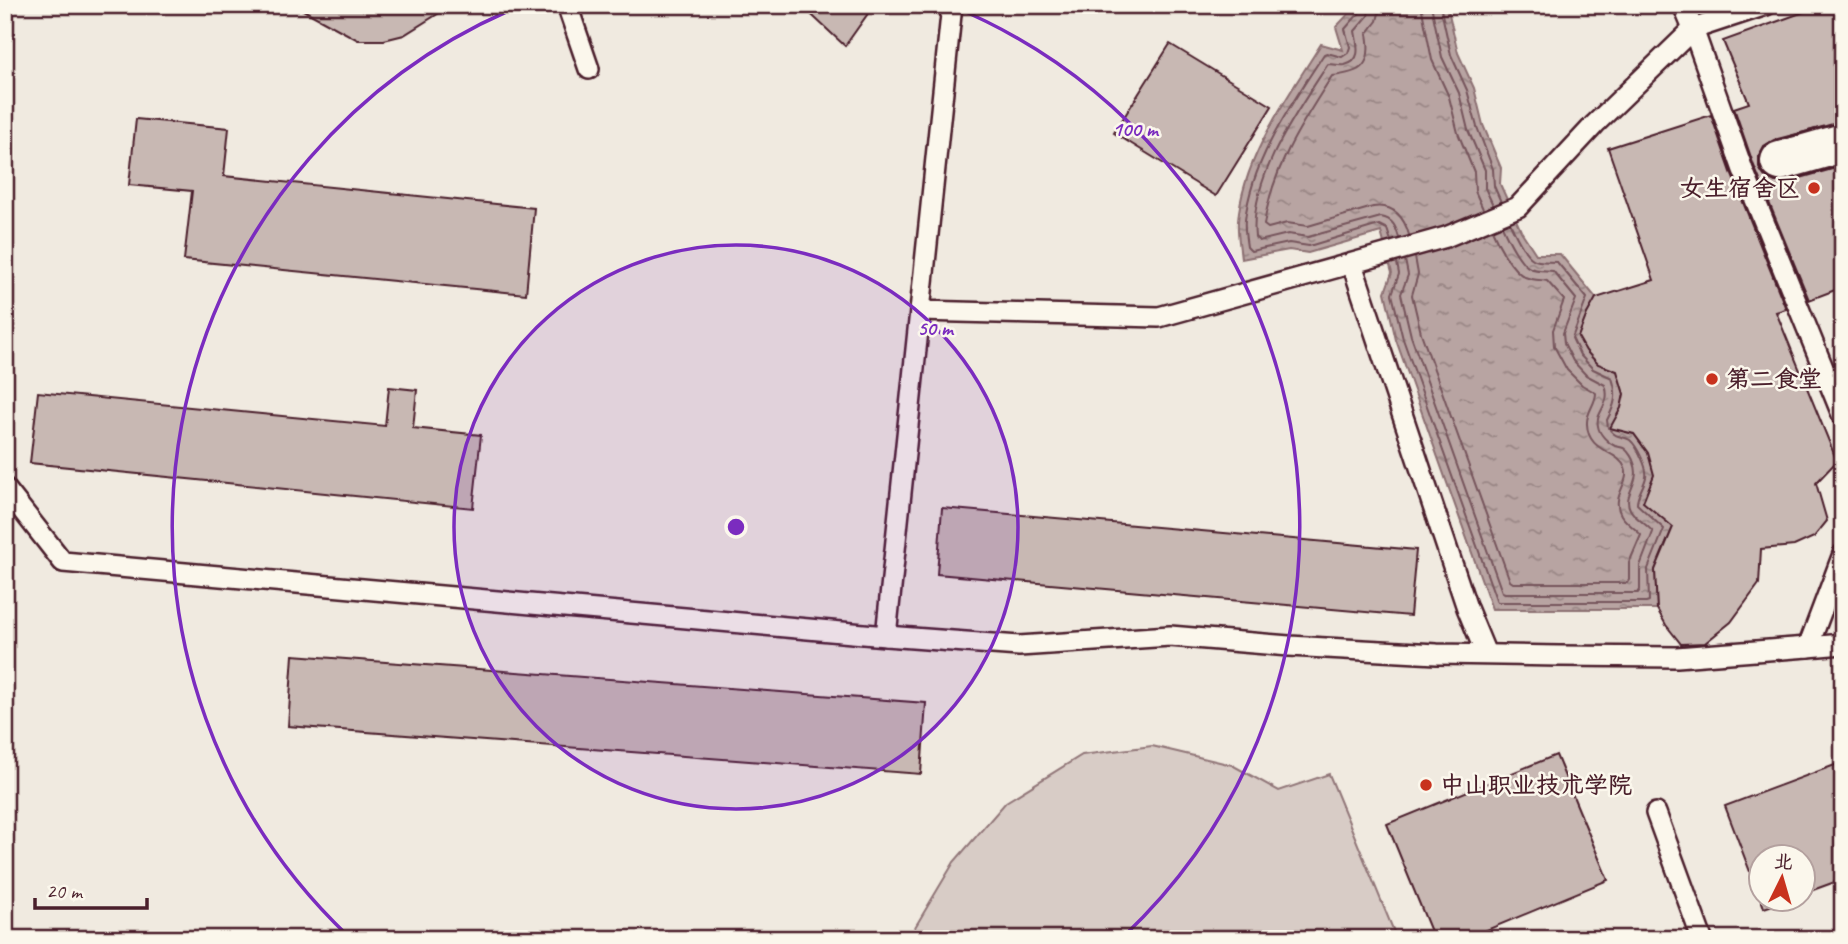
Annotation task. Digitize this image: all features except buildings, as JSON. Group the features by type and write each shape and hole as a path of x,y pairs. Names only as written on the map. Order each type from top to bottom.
{"street":[{"path":"1780,162 1843,142"}],"lane":[{"path":"567,5 589,69"},
{"path":"886,636 951,5"},
{"path":"1684,5 1743,170 1843,417"},
{"path":"920,311 1159,317 1446,237 1517,208 1595,124 1693,29 1766,5"},
{"path":"1352,264 1467,608 1486,654"},
{"path":"5,488 63,562 886,636 1019,646 1170,636 1437,654 1677,657 1843,644"},
{"path":"1808,647 1843,554"},
{"path":"1656,813 1702,939"}],"shaded area":[{"path":"1152,746 1232,765 1279,791 1329,774 1397,939 908,939 954,862 1006,802 1082,755"}],"water":[{"path":"1357,5 1447,5 1458,53 1474,88 1483,125 1501,168 1500,184 1521,231 1536,254 1560,254 1596,298 1579,337 1594,359 1617,371 1624,394 1619,430 1634,434 1648,453 1673,527 1655,570 1657,609 1492,609 1396,340 1385,292 1392,273 1381,232 1308,253 1289,250 1241,259 1238,226 1242,197 1258,151 1269,128 1321,44 1343,50 1336,27"}],"place":[{"name":"女生宿舍区","path":"1814,188"},
{"name":"第二食堂","path":"1712,379"},
{"name":"中山职业技术学院","path":"1426,785"}]}
